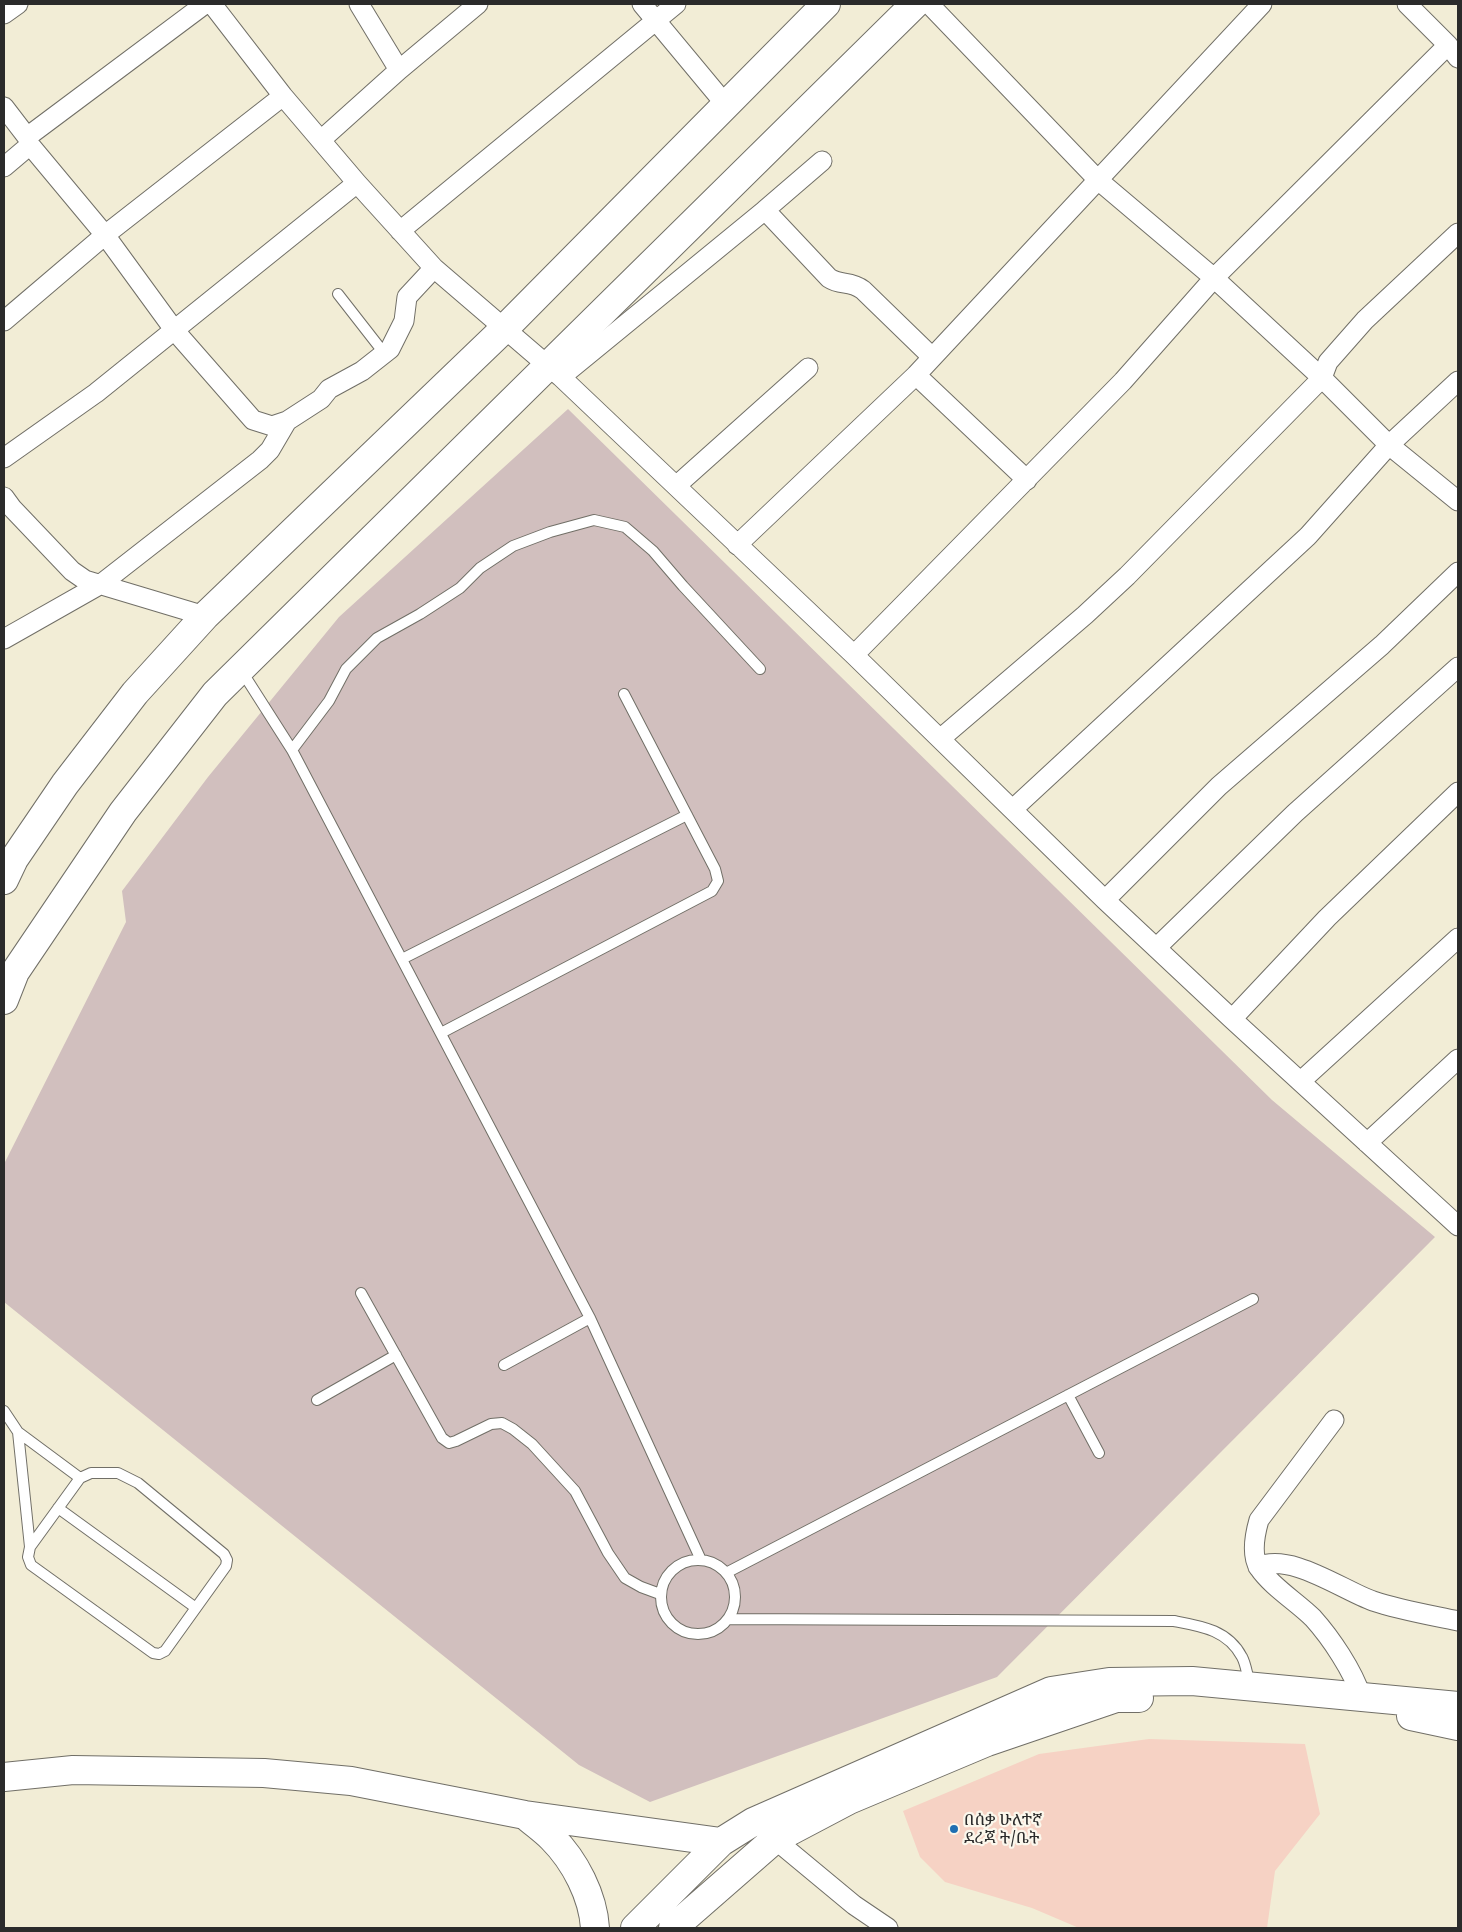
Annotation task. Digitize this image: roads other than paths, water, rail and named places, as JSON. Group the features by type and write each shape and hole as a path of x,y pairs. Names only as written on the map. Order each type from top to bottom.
{"main road":[{"path":"4,880 14,859 77,769 135,693 205,616 505,328 826,4"},
{"path":"4,1000 15,972 123,812 215,694 555,371 915,4"},
{"path":"634,1928 721,1842 753,1822 1051,1691 1109,1682 1192,1681 1458,1706"},
{"path":"673,1928 775,1840 849,1800 987,1742 1116,1698 1263,1700 1389,1711 1458,1726"},
{"path":"4,1777 73,1770 264,1773 351,1781 525,1815 721,1842"},
{"path":"525,1815 553,1838 568,1858 586,1887 596,1928"}],"street":[{"path":"4,14 18,4"},
{"path":"4,167 28,141 205,4"},
{"path":"212,4 283,96 357,183 434,268 555,371 854,655 1105,900 1232,1020 1367,1143 1455,1216"},
{"path":"359,4 399,70"},
{"path":"322,140 399,70 478,4"},
{"path":"642,4 726,105"},
{"path":"400,231 676,4"},
{"path":"929,4 1098,180 1214,278 1322,378 1388,445 1458,502"},
{"path":"737,545 916,375 1262,4"},
{"path":"854,655 1123,381 1214,278 1453,51 1407,4"},
{"path":"4,321 105,235 283,96"},
{"path":"4,107 28,141 105,235 175,331 253,420 272,426 287,422 321,399 328,389 362,371 390,349 398,337 404,321 407,296 434,268"},
{"path":"555,371 765,210 822,161"},
{"path":"4,458 96,394 357,183"},
{"path":"765,210 830,278 836,282 855,284 863,290 932,357"},
{"path":"940,739 1085,615 1127,576 1322,378 1328,362 1365,320 1458,233"},
{"path":"676,486 808,368"},
{"path":"916,375 1027,480"},
{"path":"1013,809 1308,536 1388,445 1458,381"},
{"path":"4,639 100,584 260,460 270,450 287,422"},
{"path":"4,497 12,508 72,571 85,580 205,616"},
{"path":"1105,900 1219,786 1382,645 1458,572"},
{"path":"1156,948 1295,813 1458,667"},
{"path":"1232,1020 1327,918 1458,792"},
{"path":"1301,1081 1458,938"},
{"path":"1367,1143 1458,1059"},
{"path":"1334,1420 1259,1520 1254,1535 1258,1568 1312,1618 1341,1656 1359,1687 1361,1696"},
{"path":"1258,1568 1267,1563 1299,1568 1322,1576 1352,1593 1374,1601 1458,1621"},
{"path":"753,1822 854,1905 888,1928"}],"lane":[{"path":"338,294 384,353"},
{"path":"292,750 329,701 346,669 378,638 460,588 480,568 513,546 550,532 594,520 625,527 653,551 682,586 760,669"},
{"path":"240,670 292,750 590,1318 701,1560"},
{"path":"441,1033 712,891 718,881 715,869 624,694"},
{"path":"402,959 687,815"},
{"path":"361,1293 442,1438 449,1443 456,1442 490,1424 502,1424 513,1429 532,1444 575,1491 608,1553 625,1578 660,1594"},
{"path":"726,1573 1253,1299"},
{"path":"504,1365 590,1318"},
{"path":"317,1400 396,1355"},
{"path":"1068,1395 1099,1454"},
{"path":"4,1411 18,1432 80,1478"},
{"path":"18,1432 30,1547 28,1557 31,1565 153,1654 165,1651 226,1566 228,1560 224,1554 138,1483 118,1473 91,1473 80,1478 30,1547"},
{"path":"58,1508 196,1608"},
{"path":"691,1560 701,1560 710,1562 726,1573 732,1581 735,1601 728,1619 722,1626 704,1635 685,1633 676,1628 664,1613 660,1594 662,1585 674,1569 691,1560"},
{"path":"728,1619 1174,1620 1210,1628 1231,1641 1243,1658 1250,1687"}],"place":[{"name":"በሰቃ ሁለተኛ ደረጃ ት/ቤት","path":"954,1829"}]}
